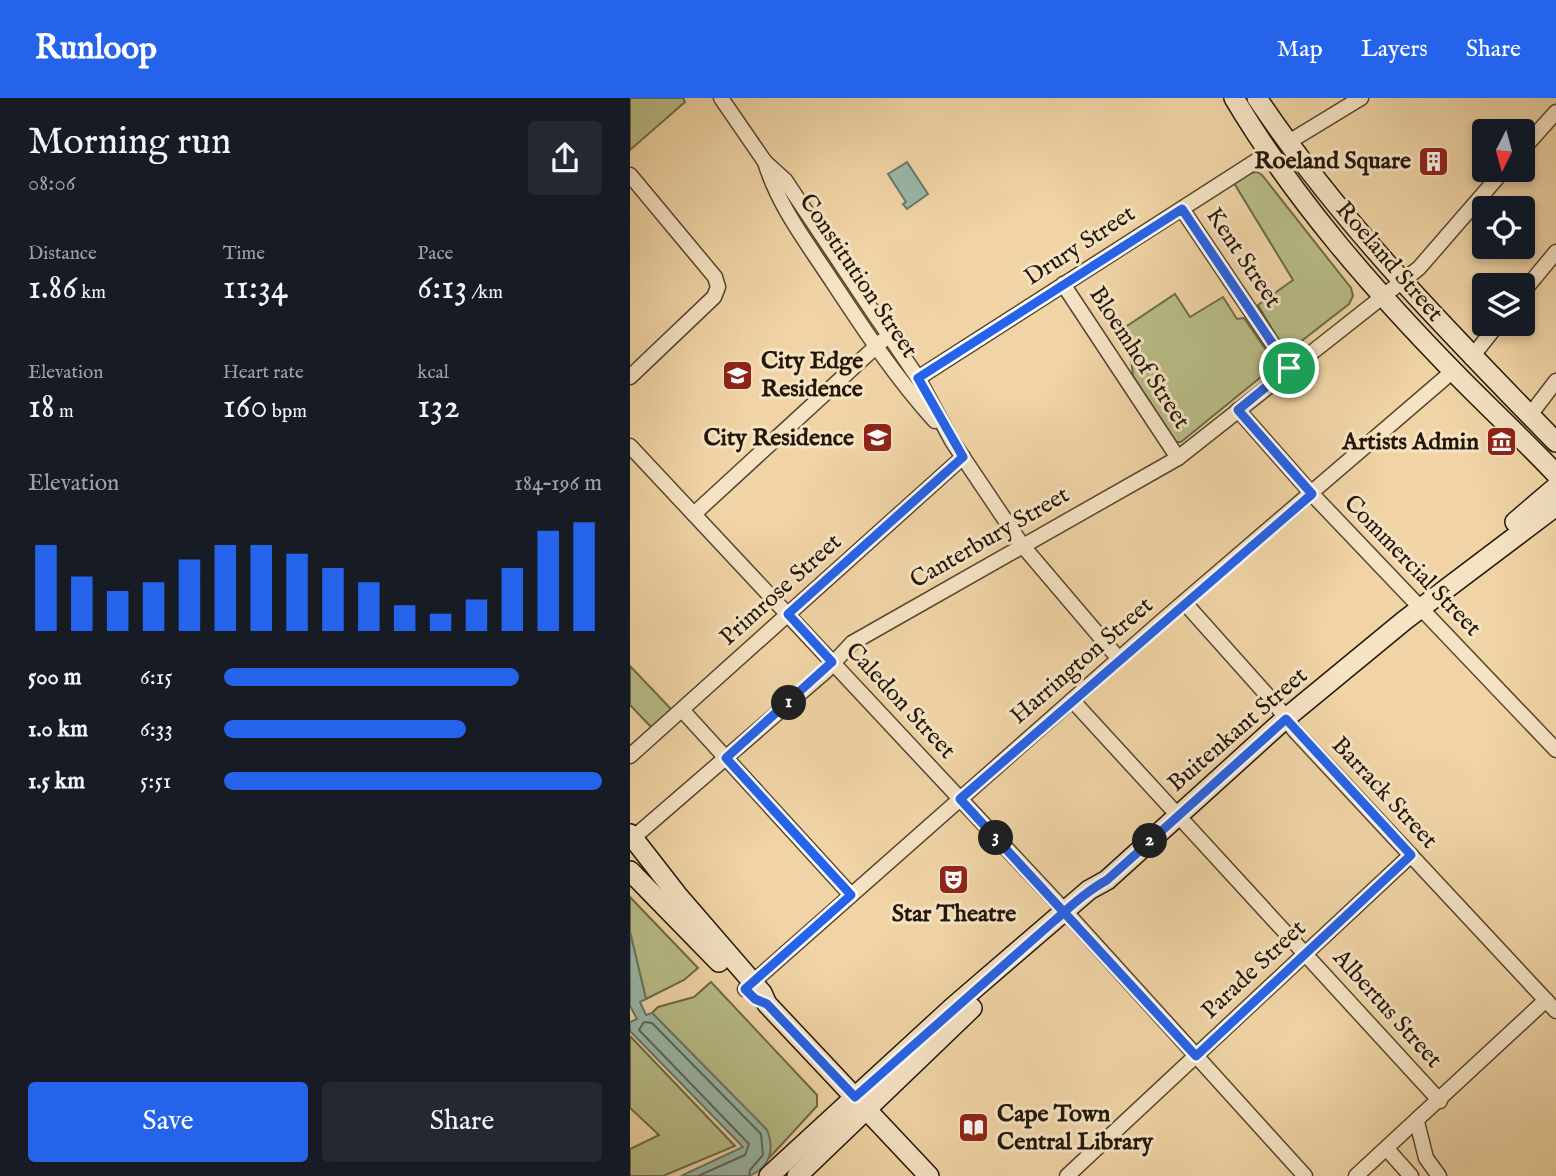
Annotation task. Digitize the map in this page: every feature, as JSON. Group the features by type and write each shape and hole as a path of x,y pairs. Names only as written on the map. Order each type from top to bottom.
{"main road":[{"name":"Roeland Street","path":"1234,98 1267,153 1327,231 1453,371 1556,474"},
{"name":"Roeland Street","path":"1257,98 1287,143 1348,220 1471,358 1556,442"},
{"name":"Buitenkant Street","path":"860,1103 1286,719 1405,620 1556,487"},
{"name":"Buitenkant Street","path":"1420,607 1556,506"},
{"path":"631,843 665,906"},
{"path":"631,843 749,985"},
{"path":"630,872 749,985 929,1176"},
{"path":"769,1176 860,1103"},
{"path":"797,1176 860,1103"}],"street":[{"name":"Constitution Street","path":"721,98 765,162 785,180 918,378 952,441"},
{"path":"1287,143 1361,98"},
{"path":"1535,135 1556,112"},
{"name":"Drury Street","path":"918,378 1267,153"},
{"name":"Constitution Street","path":"765,162 774,192 875,346 952,441 1022,545 1119,659"},
{"path":"630,175 715,277 718,287 715,297 630,377"},
{"name":"Canterbury Street","path":"631,843 865,635 1178,458 1426,262 1494,182"},
{"name":"Kent Street","path":"1182,209 1289,368"},
{"path":"1535,277 1556,251"},
{"name":"Bloemhof Street","path":"1063,284 1178,458"},
{"path":"694,514 889,336"},
{"path":"1471,358 1488,336"},
{"name":"Harrington Street","path":"749,985 1184,602 1453,371"},
{"path":"1530,415 1556,382"},
{"name":"Commercial Street","path":"1238,410 1312,494 1556,750"},
{"name":"Caledon Street","path":"630,446 1069,915 1305,1176"},
{"name":"Primrose Street","path":"630,756 683,712 963,457"},
{"name":"Barrack Street","path":"1184,602 1286,719 1551,1005"},
{"name":"Albertus Street","path":"1072,700 1440,1101"},
{"path":"683,712 851,895"},
{"name":"Parade Street","path":"1068,1176 1411,855"},
{"path":"1356,1176 1551,1005"},
{"path":"1417,1122 1426,1158 1439,1176"},
{"path":"1387,1150 1411,1176"}],"green space":[{"path":"630,98 683,98 685,102 630,150"},
{"path":"1257,172 1351,288 1353,296 1349,304 1286,353 1258,305 1293,280 1234,183 1250,173"},
{"path":"1175,294 1190,317 1223,297 1237,319 1244,318 1274,362 1267,372 1181,442 1176,442 1133,376 1131,357 1115,334"},
{"path":"630,666 671,709 652,728 630,705"},
{"path":"630,897 698,968 684,980 646,999 630,932"},
{"path":"711,982 817,1095 817,1106 770,1157 767,1130 652,1013 658,1007 694,997"},
{"path":"630,1036 735,1146 663,1176 630,1176 630,1149 659,1135 630,1108"}],"water":[{"path":"907,162 928,194 907,209 903,204 906,202 888,174"},
{"path":"630,932 646,999 640,1002 646,1015 652,1013 767,1130 771,1144 769,1157 762,1168 749,1176 681,1176 743,1147 630,1031 630,1022 637,1019 630,1006"}],"place":[{"name":"Roeland Square","path":"1434,161"},
{"name":"City Edge Residence","path":"738,375"},
{"name":"City Residence","path":"877,438"},
{"name":"Artists Admin","path":"1502,442"},
{"name":"Star Theatre","path":"954,880"},
{"name":"Cape Town Central Library","path":"974,1128"}],"route":[{"path":"1289,368 1182,209 918,378 963,457 788,614 832,662 826,671 726,758 851,895 745,989 755,999 767,1004 855,1097 953,1007 1054,921 1065,911 1089,890 1107,880 1286,719 1411,855 1196,1056 1065,911 960,799 1184,602 1312,494 1238,410 1289,368"}]}
